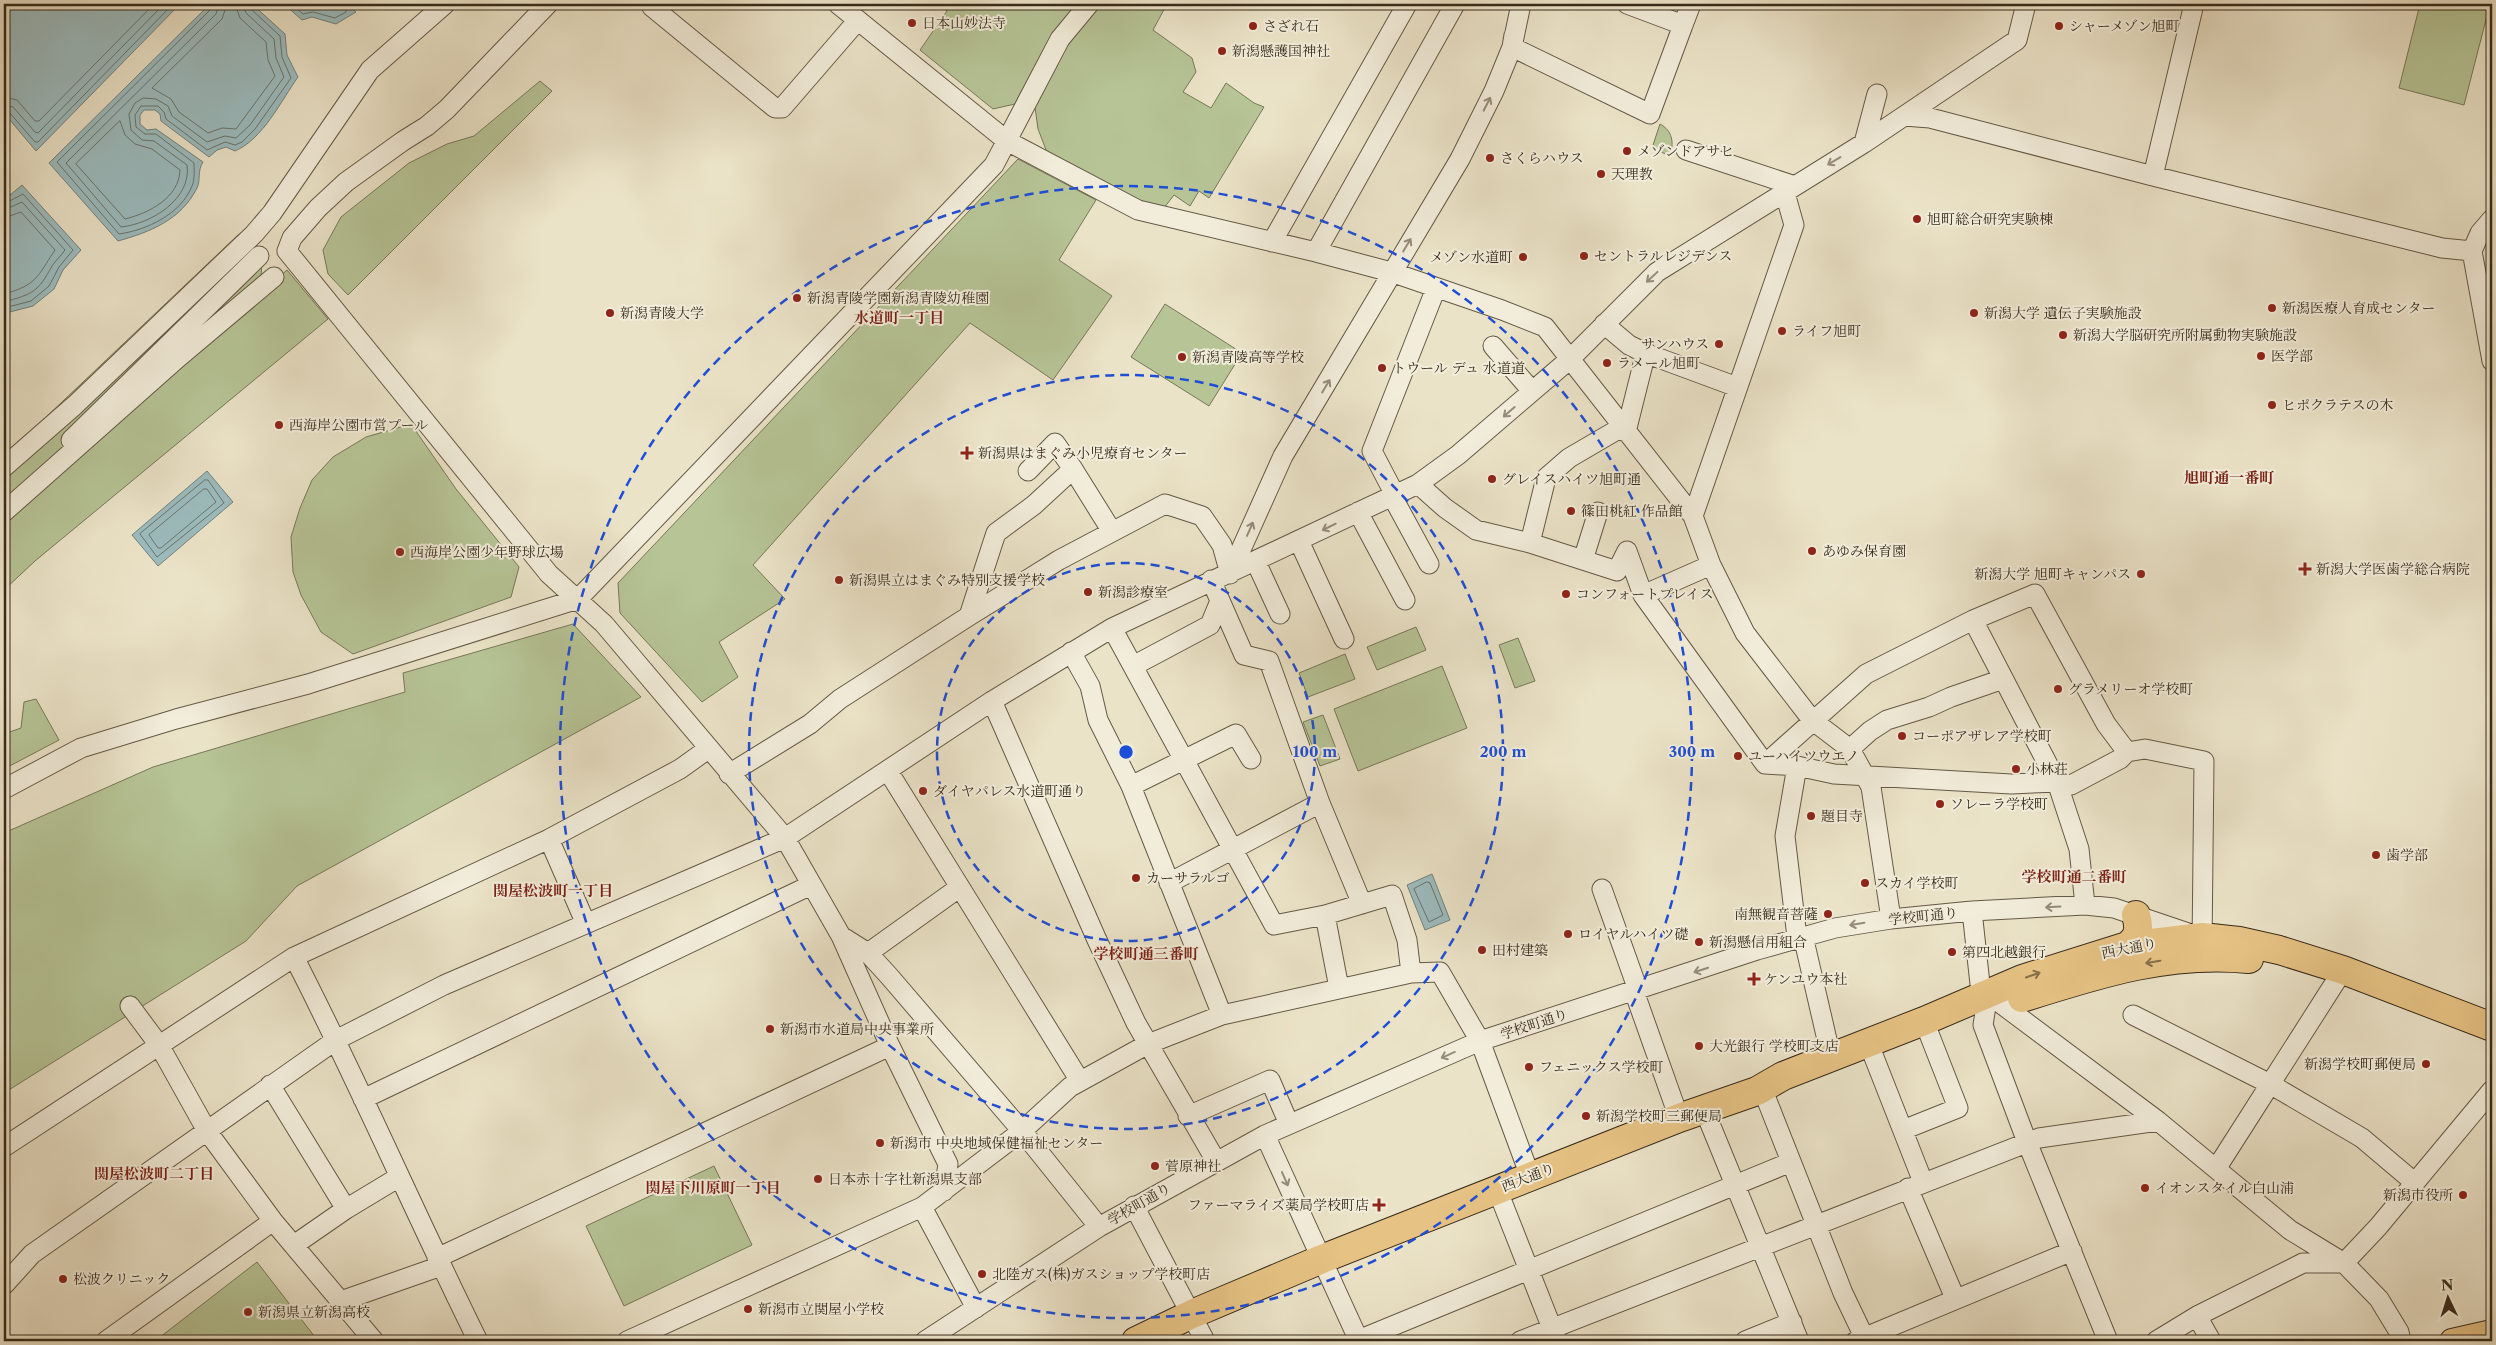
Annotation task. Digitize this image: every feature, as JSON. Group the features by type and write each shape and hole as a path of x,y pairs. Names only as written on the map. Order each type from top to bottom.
{"highway":[{"path":"2127,946 2136,940 2138,932 2136,915"},
{"name":"西大通り","path":"1136,1341 1192,1314 1322,1259 1678,1118 1762,1088 1783,1076 1924,1021 2202,948 2239,941 2279,950 2343,970 2492,1027"},
{"name":"西大通り","path":"1992,1002 2022,978 2127,946 2202,948"}],"main road":[{"path":"2452,1341 2492,1332"}],"street":[{"path":"4,467 75,405 254,234 272,213 370,70 445,4"},
{"path":"548,4 447,109 427,126 403,140 346,182 318,208 292,238 287,251 549,574 604,624 708,750 785,838 841,936 890,1046 948,1164 944,1191"},
{"path":"655,4 652,7 775,108 782,108 858,20"},
{"path":"838,4 1007,141 1138,210 1316,252 1390,272 1502,310 1545,327 1693,516 1711,565 1746,633 1812,720 1850,749 1866,776 1871,787 1891,919"},
{"path":"4,790 81,748 176,719 308,684 578,599 994,166 1060,39 1089,4"},
{"path":"1272,242 1407,4"},
{"path":"1316,252 1455,4"},
{"path":"1230,574 1283,456 1349,349 1390,272 1460,158 1494,91 1512,47 1521,4"},
{"path":"1628,4 1683,25"},
{"path":"1512,47 1650,114 1691,4"},
{"path":"4,1285 32,1254 336,1040 444,985 785,838 992,701 1112,628 1211,580 1256,562 1418,484 1458,456 1570,359 1657,272 1864,143 2016,40 2026,4"},
{"path":"2154,176 2194,4"},
{"path":"1864,143 1877,94"},
{"path":"1904,116 1930,118 2442,248 2472,250"},
{"path":"1686,150 1790,189"},
{"path":"1693,516 1794,224 1790,189"},
{"path":"2492,219 2480,233 2472,250 2492,361"},
{"path":"4,498 69,442 259,256"},
{"path":"4,512 179,357 274,277"},
{"path":"1429,564 1372,451 1436,288"},
{"path":"1604,324 1629,345 1738,387"},
{"path":"1493,346 1532,391"},
{"path":"1530,543 1546,478 1569,458 1624,429 1646,352"},
{"path":"1028,471 1055,443 1111,530"},
{"path":"969,616 996,533 1034,505 1073,469"},
{"path":"1418,484 1445,508 1476,530 1530,543 1617,571 1627,551 1643,595 1765,764"},
{"path":"729,774 810,724 840,699 969,616 1111,530 1164,504 1202,516 1222,545 1230,574"},
{"path":"1358,512 1405,600"},
{"path":"1583,560 1598,512"},
{"path":"1299,541 1344,639"},
{"path":"1256,562 1280,614"},
{"path":"1643,595 1711,565"},
{"path":"1211,580 1244,655 1269,661 1320,803 1362,904"},
{"path":"1765,764 1812,720 1866,674 1973,620 2035,594 2106,724 2127,752"},
{"path":"1132,666 1210,625 1220,601"},
{"path":"1973,620 2057,782 2079,849 2085,905"},
{"path":"1112,628 1274,925 1325,915 1392,895 1407,940 1411,974"},
{"path":"1071,652 1090,686 1098,720 1131,786 1222,1015"},
{"path":"1850,749 1870,731 1887,720 1929,707 1951,697 2003,679"},
{"path":"992,701 1097,940 1148,1044 1188,1116 1216,1161"},
{"path":"1131,786 1236,734 1250,759"},
{"path":"1765,764 1797,766 1834,774 2011,784 2057,782 2072,786 2120,759 2127,752 2145,749 2204,761 2202,948"},
{"path":"4,1147 294,957 549,839 680,769 708,750"},
{"path":"1797,766 1785,836 1800,937 1831,1057"},
{"path":"888,771 1080,1081"},
{"path":"1169,883 1320,803"},
{"path":"549,839 586,924"},
{"path":"363,1099 811,885"},
{"path":"868,953 960,887"},
{"path":"1602,889 1678,1118"},
{"name":"学校町通り","path":"925,1341 1099,1227 1265,1135 1480,1041 1800,937 1891,919 1972,911 2085,905 2114,908 2136,915 2202,948"},
{"path":"1972,911 1980,984 1992,1002 2158,1121 2290,1230 2344,1263 2379,1299 2399,1332 2402,1341"},
{"path":"1325,915 1339,988"},
{"path":"841,936 868,953 1022,1131 1099,1227"},
{"path":"294,957 336,1040 439,1262 478,1341"},
{"path":"2216,1169 2343,970"},
{"path":"627,1341 922,1207 1022,1131 1070,1087 1148,1044 1222,1015 1339,988 1411,974 1440,972 1480,1041 1530,1176"},
{"path":"1992,1002 1983,1025 2027,1142 2108,1341"},
{"path":"130,1006 159,1045 207,1131 273,1221 374,1341"},
{"path":"2133,1015 2270,1084 2362,1138 2414,1182"},
{"path":"1903,1130 1958,1108 1924,1021"},
{"path":"1868,1042 1903,1130 1916,1185 1955,1298"},
{"path":"341,1301 439,1262 890,1046"},
{"path":"1188,1116 1270,1080 1289,1124"},
{"path":"270,1085 346,1209"},
{"path":"1762,1088 1862,1340 1955,1298 2072,1251"},
{"path":"2156,1341 2197,1316 2303,1263 2344,1263 2378,1228 2414,1182 2492,1090"},
{"path":"1704,1109 1799,1341"},
{"path":"1520,1341 1554,1335 1762,1247 2027,1142 2039,1138 2158,1121"},
{"path":"1265,1135 1358,1341 1791,1162"},
{"path":"294,1245 346,1209 399,1177"},
{"path":"1497,1189 1554,1335"},
{"path":"1134,1206 1205,1341"},
{"path":"922,1207 976,1308"},
{"path":"106,1341 273,1221"},
{"path":"2197,1316 2211,1341"},
{"path":"1745,1341 1792,1322"}],"green space":[{"path":"938,4 1082,4 1056,36 1015,104 993,109 920,50 947,11"},
{"path":"1095,4 1167,4 1153,30 1192,58 1196,72 1183,92 1211,108 1226,83 1254,103 1264,107 1209,198 1199,191 1190,206 1174,195 1164,208 1143,203 1048,155 1038,129 1035,107 1066,41"},
{"path":"2420,4 2490,4 2464,105 2399,88"},
{"path":"540,81 552,91 348,295 328,274 323,250 341,217 409,163 447,144 474,136"},
{"path":"1660,124 1670,134 1672,146 1670,156 1652,148"},
{"path":"1018,159 1096,200 1059,260 1112,296 1053,380 970,323 753,565 785,599 719,642 738,677 702,702 620,613 618,583"},
{"path":"239,234 253,247 259,257 261,276 4,504 4,457"},
{"path":"287,270 328,319 35,561 4,590 4,520"},
{"path":"1165,304 1242,353 1209,406 1131,357"},
{"name":"西海岸公園少年野球広場","path":"411,424 456,489 519,567 511,597 353,654 321,632 301,595 293,572 291,537 300,508 312,480 333,457 366,437"},
{"path":"573,624 641,697 297,886 246,941 4,1093 4,833 153,767 405,692 403,673"},
{"path":"1416,627 1426,650 1377,670 1367,647"},
{"path":"1518,638 1535,681 1515,688 1499,645"},
{"path":"1345,654 1355,679 1308,697 1299,673"},
{"path":"1442,666 1467,728 1358,771 1334,709"},
{"path":"36,699 59,740 4,769 4,734 21,728 24,702"},
{"path":"1323,715 1340,759 1320,766 1303,722"},
{"path":"714,1166 752,1245 624,1306 586,1226"},
{"path":"257,1262 318,1341 155,1341"}],"water":[{"path":"4,4 180,4 36,151 4,113"},
{"path":"210,4 252,4 285,34 287,55 298,77 271,118 254,138 235,151 226,147 217,150 209,157 161,121 160,114 155,110 144,110 140,115 140,124 147,130 156,129 203,162 197,188 182,209 153,229 118,241 49,163"},
{"path":"284,4 348,4 356,12 336,24 312,17 302,20"},
{"path":"22,185 81,250 63,270 54,289 33,306 6,313 4,311 4,200"},
{"path":"207,471 233,502 158,566 132,535"},
{"path":"1432,874 1450,920 1425,930 1407,885"}],"place":[{"name":"日本山妙法寺","path":"912,23"},
{"name":"さざれ石","path":"1253,26"},
{"name":"シャーメゾン旭町","path":"2059,26"},
{"name":"新潟懸護国神社","path":"1222,51"},
{"name":"メゾンドアサヒ","path":"1627,151"},
{"name":"さくらハウス","path":"1490,158"},
{"name":"天理教","path":"1601,174"},
{"name":"旭町総合研究実験棟","path":"1917,219"},
{"name":"セントラルレジデンス","path":"1584,256"},
{"name":"メゾン水道町","path":"1523,257"},
{"name":"新潟青陵学園新潟青陵幼稚園","path":"797,298"},
{"name":"新潟医療人育成センター","path":"2272,308"},
{"name":"新潟青陵大学","path":"610,313"},
{"name":"新潟大学 遺伝子実験施設","path":"1974,313"},
{"name":"ライフ旭町","path":"1782,331"},
{"name":"新潟大学脳研究所附属動物実験施設","path":"2063,335"},
{"name":"サンハウス","path":"1719,344"},
{"name":"医学部","path":"2261,356"},
{"name":"新潟青陵高等学校","path":"1182,357"},
{"name":"ラメール旭町","path":"1607,363"},
{"name":"トウール デュ 水道道","path":"1382,368"},
{"name":"ヒポクラテスの木","path":"2272,405"},
{"name":"西海岸公園市営プール","path":"279,425"},
{"name":"新潟県はまぐみ小児療育センター","path":"967,453"},
{"name":"グレイスハイツ旭町通","path":"1492,479"},
{"name":"篠田桃紅 作品館","path":"1571,511"},
{"name":"あゆみ保育園","path":"1812,551"},
{"name":"西海岸公園少年野球広場","path":"400,552"},
{"name":"新潟大学医歯学総合病院","path":"2305,569"},
{"name":"新潟大学 旭町キャンパス","path":"2141,574"},
{"name":"新潟県立はまぐみ特別支援学校","path":"839,580"},
{"name":"新潟診療室","path":"1088,592"},
{"name":"コンフォートプレイス","path":"1566,594"},
{"name":"グラメリーオ学校町","path":"2058,689"},
{"name":"コーポアザレア学校町","path":"1902,736"},
{"name":"ユーハイツウエノ","path":"1738,756"},
{"name":"小林荘","path":"2016,769"},
{"name":"ダイヤパレス水道町通り","path":"923,791"},
{"name":"ソレーラ学校町","path":"1940,804"},
{"name":"題目寺","path":"1811,816"},
{"name":"歯学部","path":"2376,855"},
{"name":"カーサラルゴ","path":"1136,878"},
{"name":"スカイ学校町","path":"1865,883"},
{"name":"南無観音菩薩","path":"1828,914"},
{"name":"ロイヤルハイツ礎","path":"1568,934"},
{"name":"新潟懸信用組合","path":"1699,942"},
{"name":"田村建築","path":"1482,950"},
{"name":"第四北越銀行","path":"1952,952"},
{"name":"ケンユウ本社","path":"1754,979"},
{"name":"新潟市水道局中央事業所","path":"770,1029"},
{"name":"大光銀行 学校町支店","path":"1699,1046"},
{"name":"新潟学校町郵便局","path":"2426,1064"},
{"name":"フェニックス学校町","path":"1529,1067"},
{"name":"新潟学校町三郵便局","path":"1586,1116"},
{"name":"新潟市 中央地域保健福祉センター","path":"880,1143"},
{"name":"菅原神社","path":"1155,1166"},
{"name":"日本赤十字社新潟県支部","path":"818,1179"},
{"name":"イオンスタイル白山浦","path":"2145,1188"},
{"name":"新潟市役所","path":"2463,1195"},
{"name":"ファーマライズ薬局学校町店","path":"1379,1205"},
{"name":"北陸ガス(株)ガスショップ学校町店","path":"982,1274"},
{"name":"松波クリニック","path":"63,1279"},
{"name":"新潟市立関屋小学校","path":"748,1309"},
{"name":"新潟県立新潟高校","path":"248,1312"}],"district":[{"name":"水道町一丁目","path":"899,318"},
{"name":"旭町通一番町","path":"2229,478"},
{"name":"学校町通二番町","path":"2074,877"},
{"name":"関屋松波町一丁目","path":"553,891"},
{"name":"学校町通三番町","path":"1146,954"},
{"name":"関屋松波町二丁目","path":"154,1174"},
{"name":"関屋下川原町一丁目","path":"713,1188"}]}
